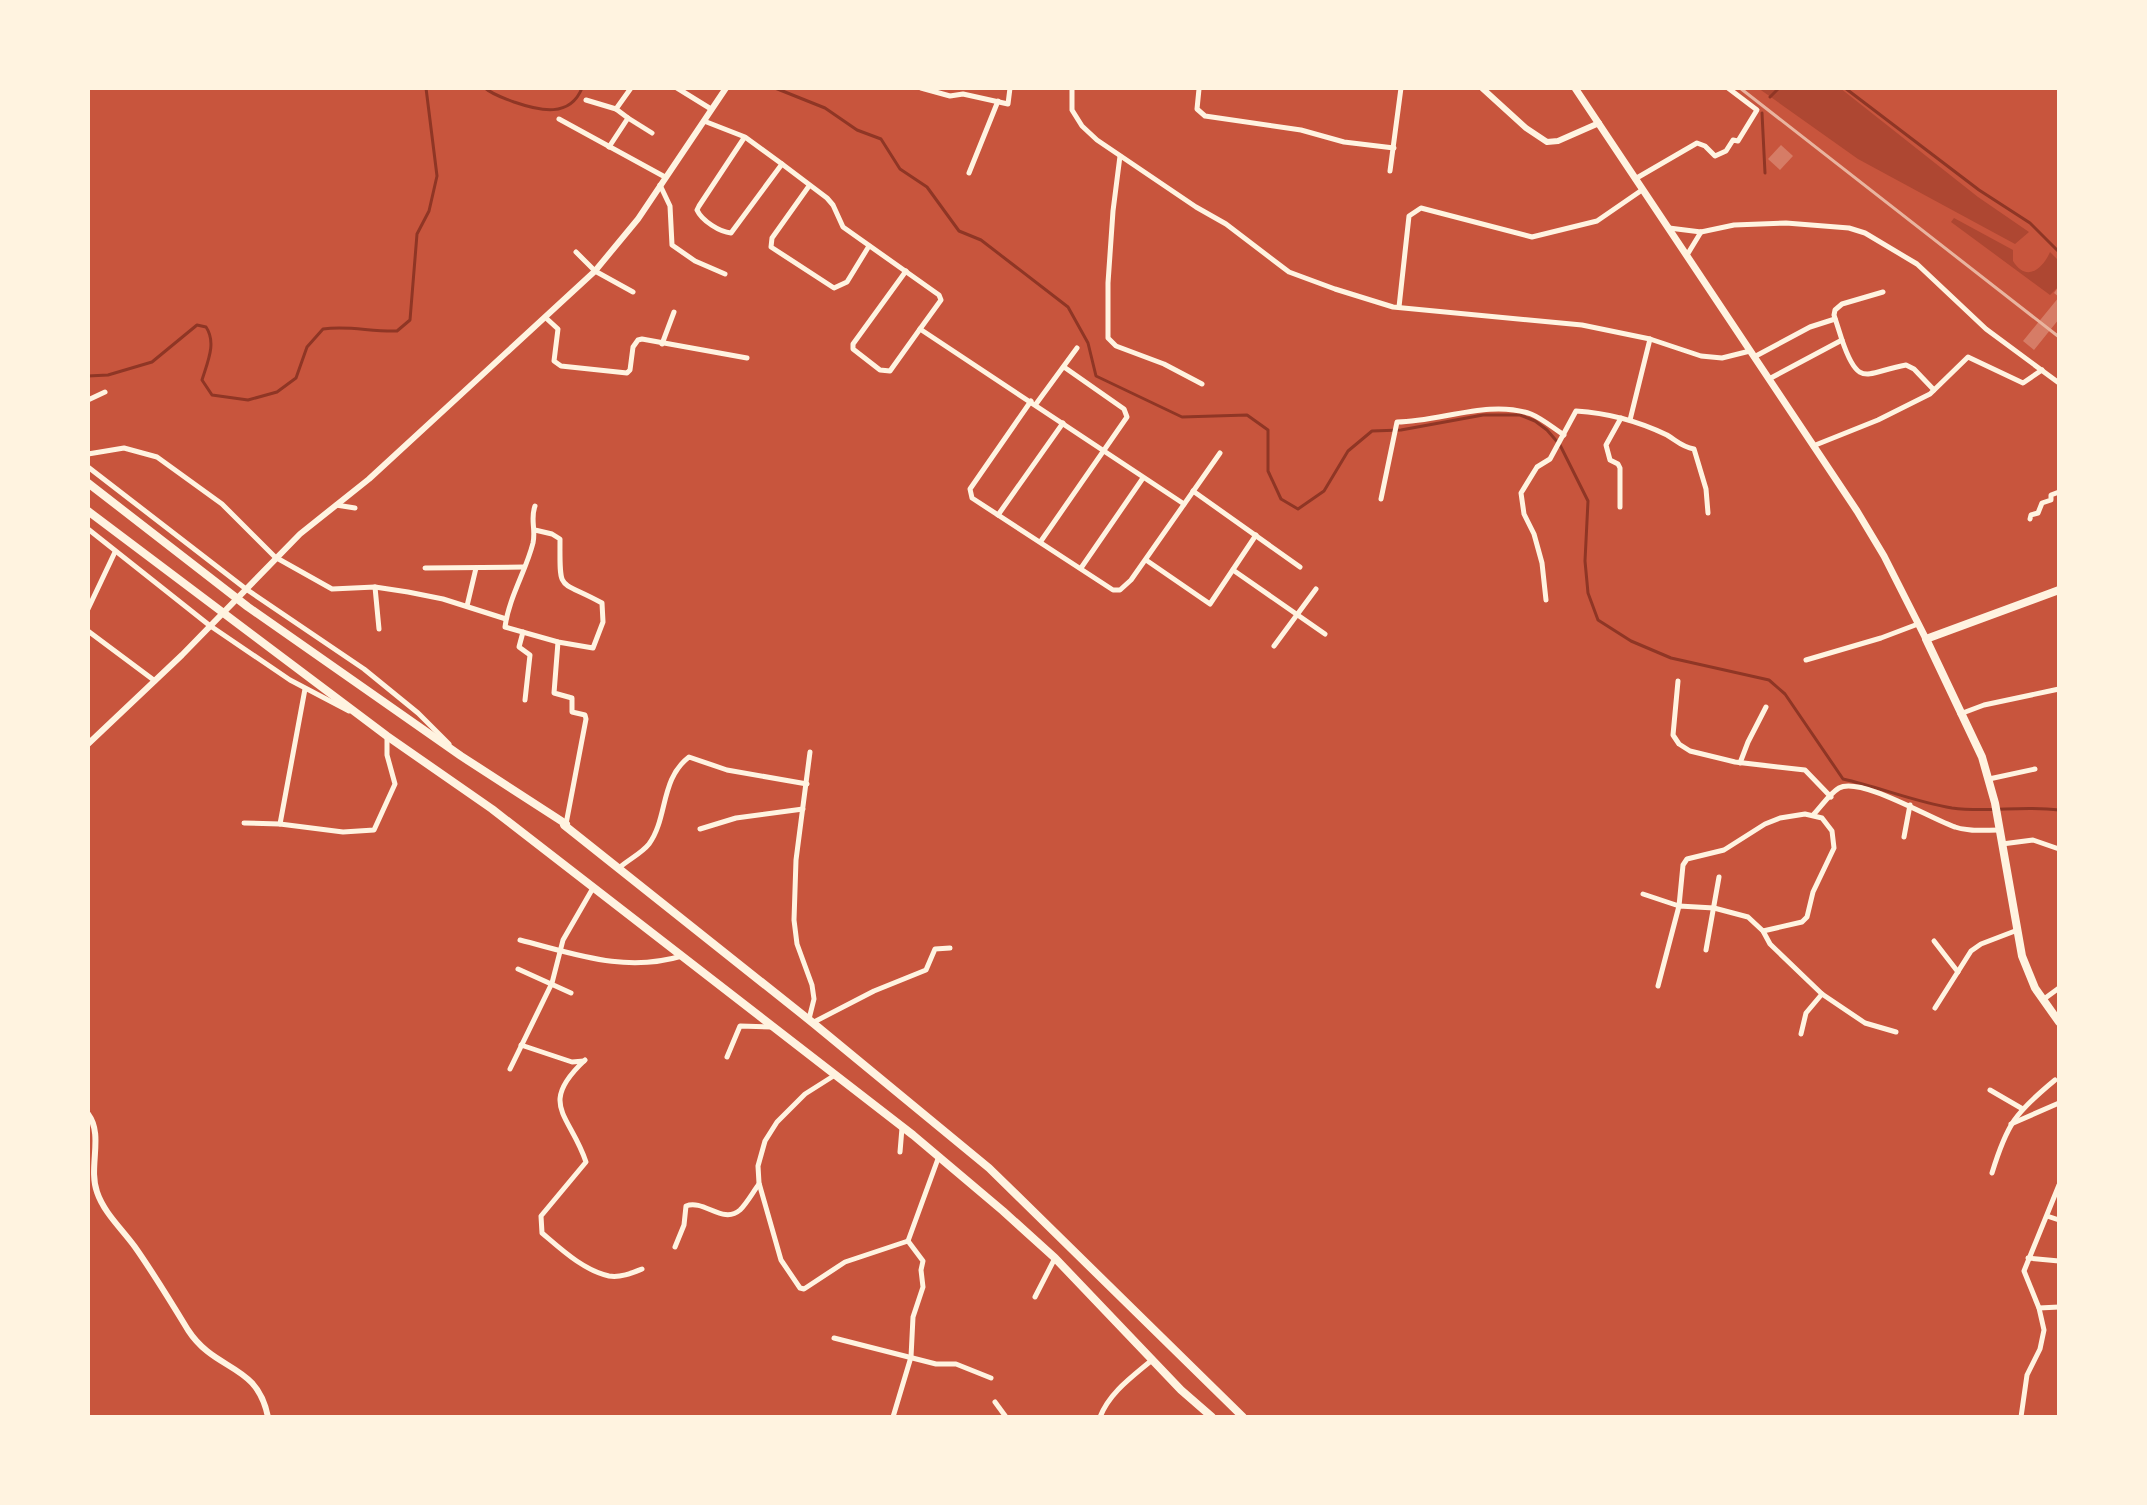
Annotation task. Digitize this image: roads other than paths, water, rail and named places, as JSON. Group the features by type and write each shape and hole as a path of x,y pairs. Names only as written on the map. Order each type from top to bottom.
{"main road":[{"path":"1575,88 1884,556 1982,757 1995,803 2015,931 2029,975 2059,1022"},
{"path":"88,483 248,607 461,756 566,824 811,1021 989,1168 1243,1417"},
{"path":"88,511 235,624 492,809 939,1156 1055,1258 1181,1390 1212,1417"},
{"path":"1926,639 2059,590"}],"street":[{"path":"616,109 631,88"},
{"path":"677,88 711,109"},
{"path":"88,744 155,681 275,557 335,504 369,479 595,271 638,219 726,88"},
{"path":"921,88 950,96 963,94 1008,104 1010,88"},
{"path":"1072,88 1072,110 1082,126 1120,156 1226,224 1289,272 1335,289 1399,307 1582,325 1650,339 1701,356 1722,358 1752,354 1835,319"},
{"path":"1390,171 1401,88"},
{"path":"1482,88 1526,128 1547,142 1558,141 1599,123"},
{"path":"1635,180 1697,143 1715,156 1726,151 1733,140 1738,141 1757,110 1728,88"},
{"path":"1199,89 1197,109 1205,116 1301,130 1344,142 1394,148"},
{"path":"586,100 616,109 652,133"},
{"path":"969,173 998,101"},
{"path":"609,147 628,118"},
{"path":"559,119 665,177"},
{"path":"704,121 745,137 782,164 833,205 843,227 906,271 941,297 890,371 880,370 853,349 853,344 906,271"},
{"path":"745,137 699,206 700,217 722,232 731,233 782,164"},
{"path":"1120,156 1108,283 1108,338 1116,346 1164,364 1202,384"},
{"path":"659,184 670,206 672,245 708,268 725,274"},
{"path":"809,186 772,238 774,249 834,288 847,282 869,246"},
{"path":"1399,307 1409,216 1421,208 1532,237 1597,221 1642,190"},
{"path":"1668,228 1701,232 1734,225 1786,223 1849,228 1865,233 1917,264 1986,329 2059,383"},
{"path":"1686,255 1701,232"},
{"path":"576,252 595,271 633,292"},
{"path":"1883,292 1842,304 1835,310 1849,361 1855,369 1872,376 1906,365 1934,390"},
{"path":"662,344 674,312"},
{"path":"546,318 558,329 554,361 561,366 625,374 630,370 633,347 638,340 747,358"},
{"path":"920,329 1184,504"},
{"path":"1630,420 1650,339"},
{"path":"1769,379 1842,340"},
{"path":"1077,348 970,489 972,498 1041,541 1105,587 1120,590 1146,560 1220,453"},
{"path":"1813,446 1878,420 1934,390 1968,357 2023,383 2042,370"},
{"path":"1041,541 1105,452 1127,413 1064,367"},
{"path":"88,400 105,392"},
{"path":"1381,499 1397,422 1479,411 1506,411 1535,416 1563,436"},
{"path":"1546,600 1542,563 1534,534 1524,514 1521,493 1537,467 1550,459 1576,411 1604,413 1630,420 1668,436 1683,447 1694,449 1706,489 1708,513"},
{"path":"1620,507 1620,468 1610,460 1606,445 1621,418"},
{"path":"998,515 1063,423"},
{"path":"88,454 124,448 157,457 222,504 275,557 332,589 375,587 443,599 506,619"},
{"path":"88,467 246,589 364,669 418,713 461,756"},
{"path":"1081,568 1143,478"},
{"path":"1193,491 1300,567"},
{"path":"2030,519 2031,515 2038,513 2042,503 2059,492"},
{"path":"335,504 355,508"},
{"path":"535,506 532,514 535,530 505,627 593,648 603,622 602,603 564,586 559,566 560,539 535,530"},
{"path":"88,529 209,625 305,689 376,725"},
{"path":"1146,560 1210,604 1256,535"},
{"path":"88,609 115,552"},
{"path":"425,568 524,567"},
{"path":"467,606 476,568"},
{"path":"1233,570 1325,634"},
{"path":"375,587 379,629"},
{"path":"1274,646 1316,589"},
{"path":"1806,660 1918,624"},
{"path":"88,631 155,681"},
{"path":"523,632 519,647 530,655 525,700"},
{"path":"558,642 554,693 572,698 572,712 585,715 586,719 566,824"},
{"path":"1678,681 1673,735 1690,751 1740,763 1805,770 1831,797"},
{"path":"280,824 305,689"},
{"path":"1960,714 1984,705 2059,689"},
{"path":"1740,763 1766,707"},
{"path":"244,823 343,832 374,830 395,784 387,755 387,736"},
{"path":"810,752 795,876 794,920 797,944 812,985 811,1021"},
{"path":"619,868 650,843 668,787 679,766 689,757 727,770 807,784"},
{"path":"1989,779 2035,769"},
{"path":"1813,815 1839,789 1848,786 1910,805 1953,827 1998,827"},
{"path":"1904,837 1910,805"},
{"path":"700,829 736,818 803,809"},
{"path":"1658,986 1679,906 1683,865 1687,859 1724,850 1780,818 1795,814 1813,815 1829,825 1834,848 1813,892 1807,917 1802,922 1763,931"},
{"path":"2001,844 2033,840 2059,849"},
{"path":"1706,950 1719,877"},
{"path":"510,1069 552,983 563,940 594,888"},
{"path":"1643,894 1679,906 1714,908 1748,917 1763,931 1770,944 1822,994 1865,1023 1896,1032"},
{"path":"1935,1008 1976,947 2015,931"},
{"path":"520,940 590,960 634,964 682,956"},
{"path":"1934,941 1958,972"},
{"path":"811,1021 926,970 935,949 950,948"},
{"path":"518,969 571,993"},
{"path":"2043,999 2059,988"},
{"path":"1801,1034 1809,1008 1822,994"},
{"path":"727,1057 740,1026 774,1027"},
{"path":"521,1045 572,1062 585,1060 562,1085 558,1100 586,1162 541,1216 542,1233 570,1258 610,1276 642,1269"},
{"path":"835,1075 805,1094 777,1122 760,1155 759,1183 781,1260 801,1289 817,1283 845,1262 908,1241"},
{"path":"1992,1173 2003,1135 2021,1108 2055,1080"},
{"path":"1990,1090 2021,1108"},
{"path":"2010,1125 2059,1103"},
{"path":"88,1114 94,1127 94,1182 103,1206 163,1287 202,1349 254,1382 268,1417"},
{"path":"900,1152 903,1127"},
{"path":"908,1241 939,1156"},
{"path":"675,1247 684,1225 686,1206 700,1205 723,1215 733,1214 739,1211 759,1183"},
{"path":"2021,1417 2027,1375 2043,1340 2043,1321 2025,1275 2028,1258 2059,1185"},
{"path":"2047,1216 2059,1220"},
{"path":"893,1417 911,1357 913,1317 923,1287 923,1261 908,1241"},
{"path":"1035,1297 1055,1258"},
{"path":"2028,1258 2059,1261"},
{"path":"2039,1308 2059,1307"},
{"path":"834,1338 936,1364 956,1364 991,1378"},
{"path":"1100,1417 1105,1404 1119,1388 1152,1359"},
{"path":"995,1402 1006,1417"}],"waterway":[{"path":"88,376 108,375 152,362 197,325 206,327 211,340 202,380 212,395 248,400 277,392 296,378 307,347 323,329 397,331 410,320 417,234 429,211 437,176 426,88"},
{"path":"485,88 524,105 553,110 570,104 582,88"},
{"path":"775,88 825,108 857,130 881,139 900,169 927,187 959,231 981,240 1068,307 1088,343 1096,376 1182,417 1247,415 1268,430 1268,471 1281,499 1298,509 1324,491 1348,451 1372,431 1401,430 1483,415 1520,415 1535,421 1560,445 1588,501 1585,561 1588,593 1598,620 1631,641 1671,658 1769,680 1785,694 1843,779 1952,808 2059,810"},
{"path":"1770,97 1779,88"},
{"path":"1845,88 1979,190 2030,223 2059,252"},
{"path":"1762,113 1765,173"}],"railway":[{"path":"1740,88 2059,337"}]}
